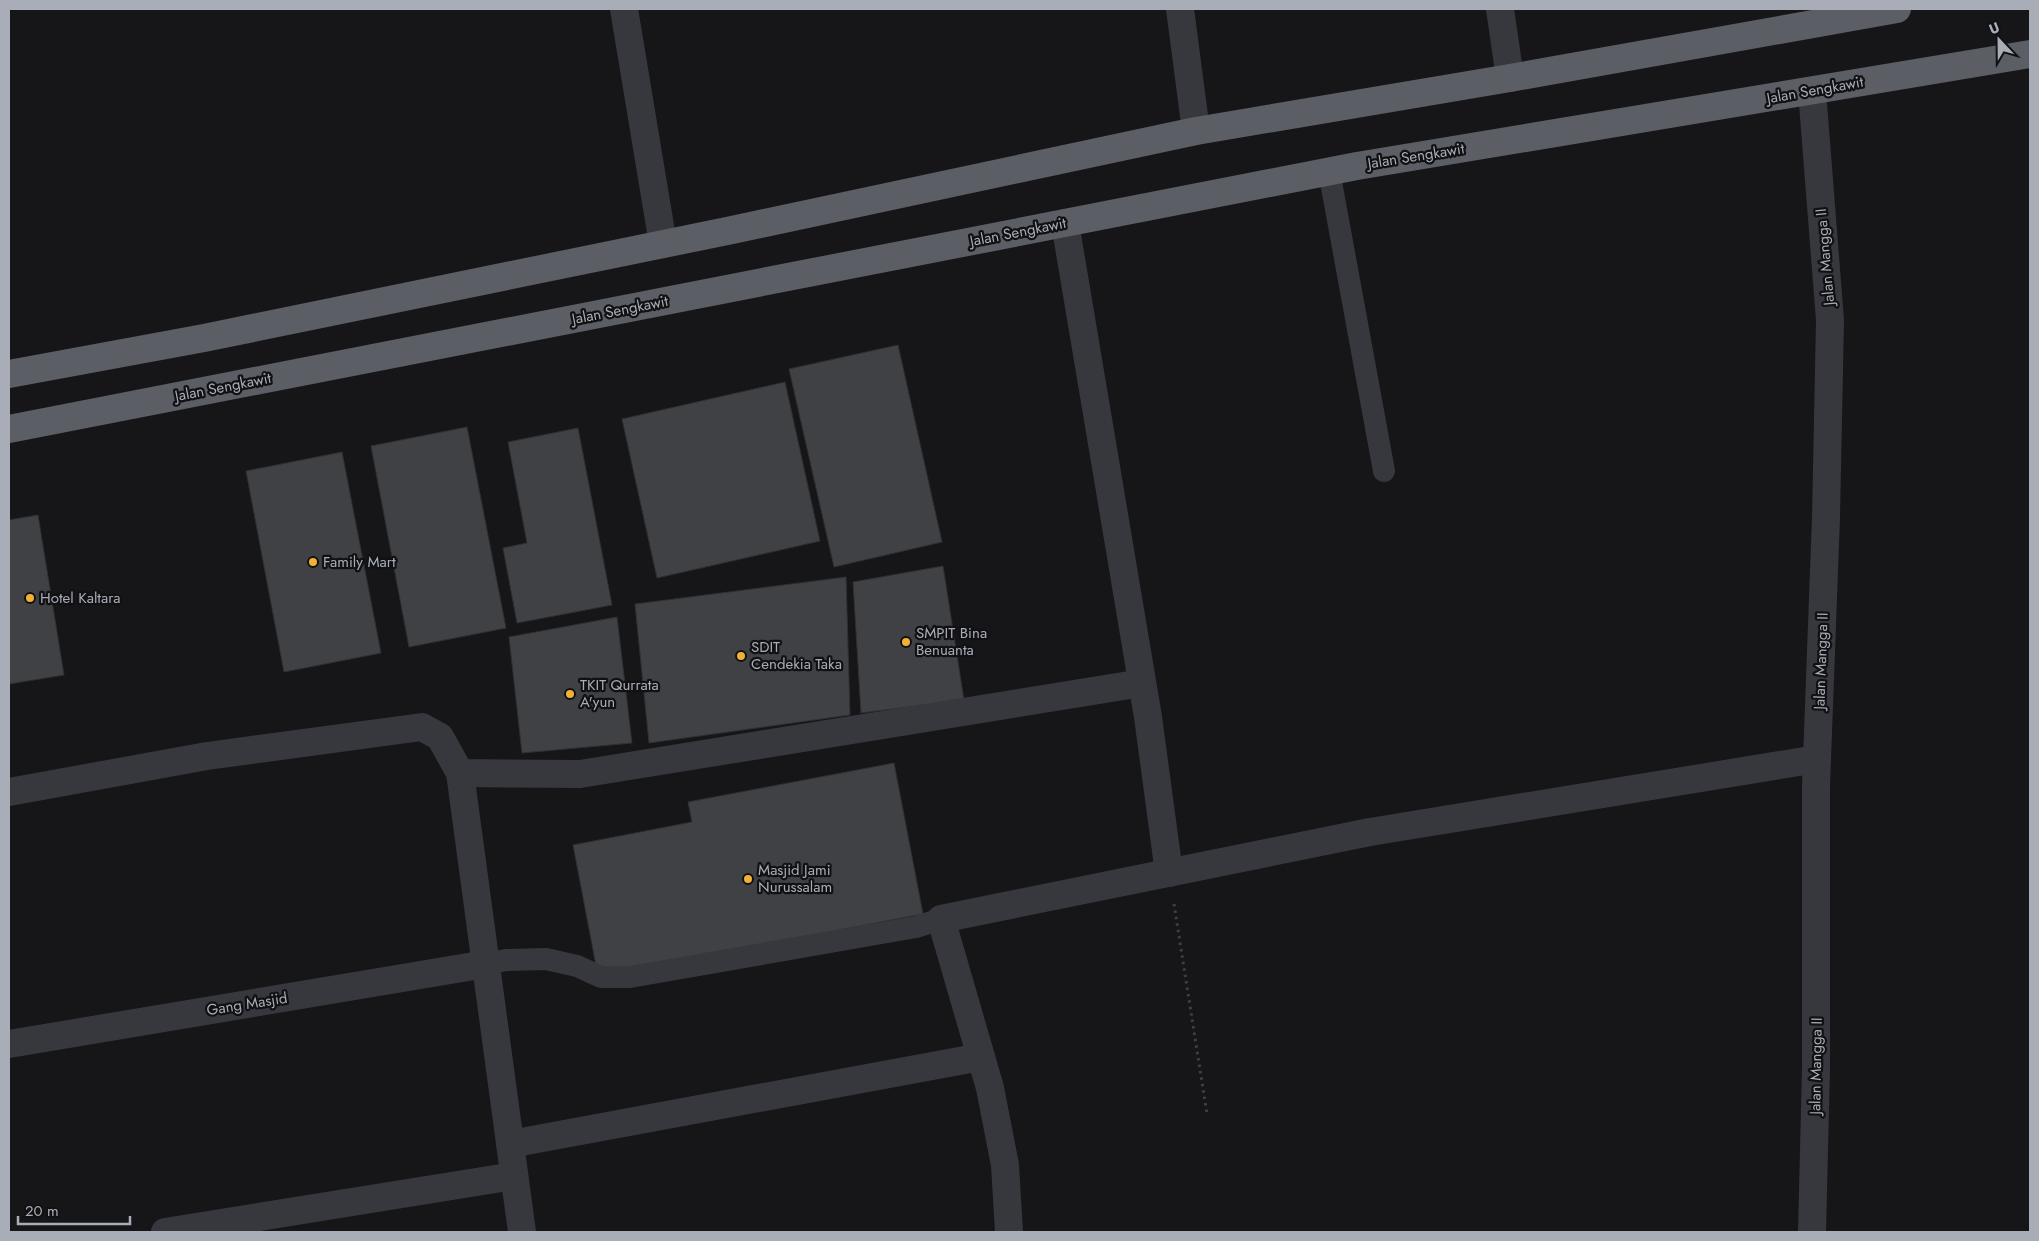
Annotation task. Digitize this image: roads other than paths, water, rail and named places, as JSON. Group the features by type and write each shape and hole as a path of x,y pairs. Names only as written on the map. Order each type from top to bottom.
{"highway":[{"path":"9,374 204,338 663,244 1196,131 1510,78 1897,9"},
{"name":"Jalan Sengkawit","path":"9,429 1329,171 2030,54"}],"street":[{"path":"624,9 663,244"},
{"path":"1180,9 1196,131"},
{"path":"1500,9 1510,78"},
{"name":"Jalan Mangga II","path":"1812,91 1830,320 1817,759 1816,1068 1812,1232"},
{"path":"1064,223 1142,683 1169,873"},
{"path":"460,773 580,774 1142,683"},
{"path":"9,792 207,756 422,727 440,737 460,773 522,1232"},
{"path":"1009,1232 1005,1164 990,1088 941,919 1370,832 1817,759"},
{"name":"Gang Masjid","path":"9,1044 486,964"},
{"path":"510,1144 981,1057"},
{"path":"165,1232 514,1176"}],"lane":[{"path":"1329,171 1384,472"},
{"path":"486,964 506,960 546,959 577,966 601,977 630,978 916,927 941,919"}],"place":[{"name":"Family Mart","path":"313,562"},
{"name":"Hotel Kaltara","path":"30,598"},
{"name":"SMPIT Bina Benuanta","path":"906,642"},
{"name":"SDIT Cendekia Taka","path":"741,656"},
{"name":"TKIT Qurrata A'yun","path":"570,694"},
{"name":"Masjid Jami Nurussalam","path":"748,879"}]}
